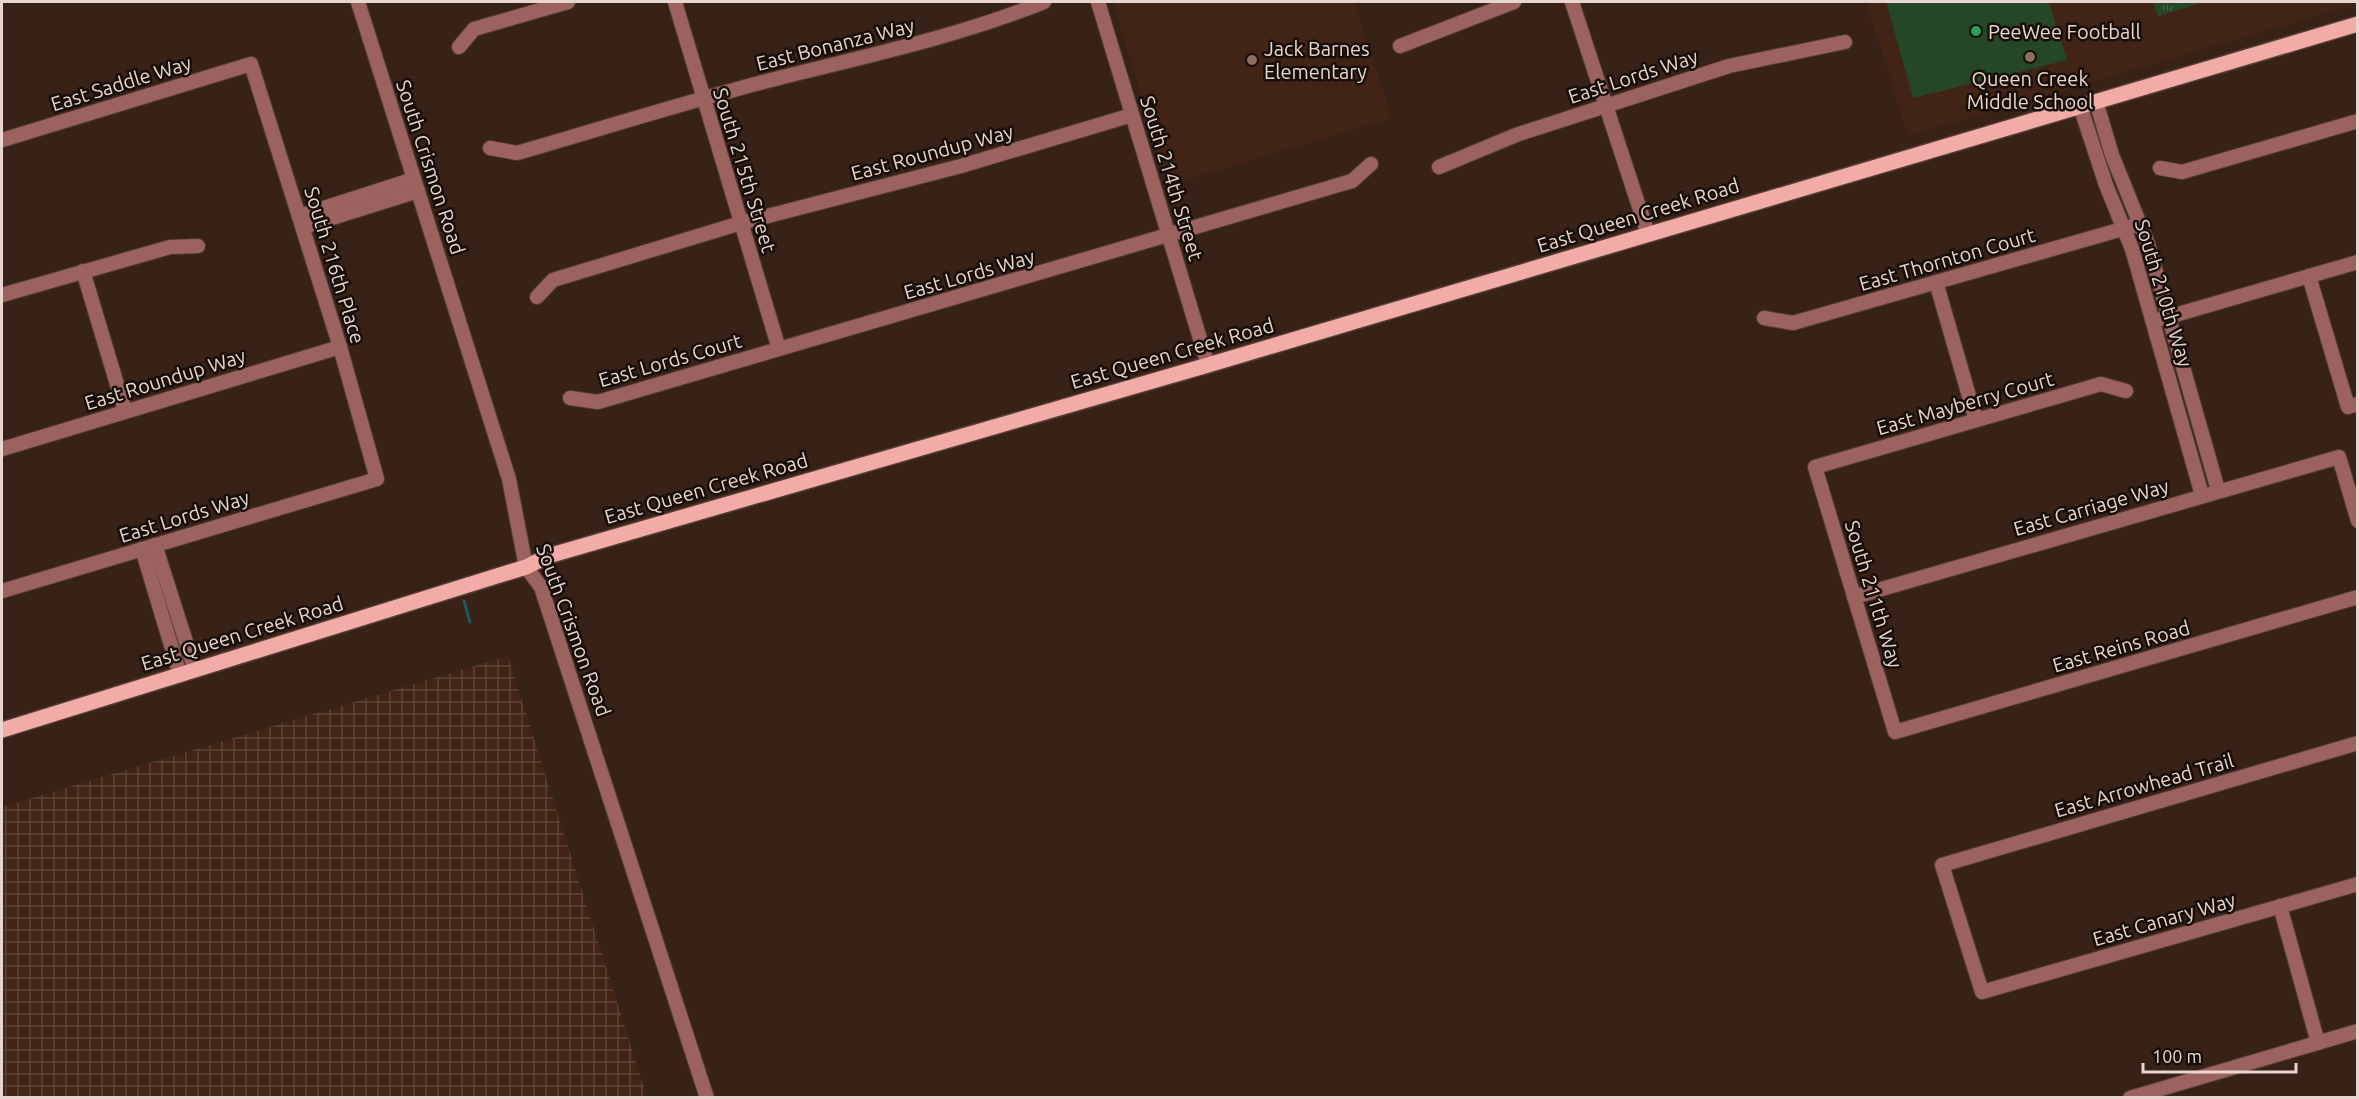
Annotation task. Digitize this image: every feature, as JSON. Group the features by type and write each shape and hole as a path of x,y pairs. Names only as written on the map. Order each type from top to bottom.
{"main road":[{"name":"East Queen Creek Road","path":"2,730 526,567 548,556 1208,365 2358,24"}],"street":[{"name":"South Crismon Road","path":"358,2 509,479 526,567 541,587 707,1098"},
{"path":"459,47 474,29 568,2"},
{"name":"South 215th Street","path":"675,2 779,349"},
{"name":"East Bonanza Way","path":"490,148 517,153 703,98 924,43 1003,18 1044,2"},
{"name":"South 214th Street","path":"1098,2 1208,365"},
{"path":"1400,46 1514,2"},
{"path":"1572,2 1648,234"},
{"name":"East Lords Way","path":"1439,166 1516,135 1729,66 1845,42"},
{"name":"East Saddle Way","path":"2,140 252,64"},
{"name":"South 216th Place","path":"252,64 340,347 377,479"},
{"name":"South 210th Way","path":"2096,101 2112,155 2141,224 2218,490"},
{"name":"South 210th Way","path":"2080,106 2106,185 2125,228 2202,495"},
{"name":"East Roundup Way","path":"537,297 553,280 741,223 961,166 1132,115"},
{"path":"2160,168 2182,172 2358,121"},
{"path":"1170,236 1352,181 1371,164"},
{"path":"301,221 416,185"},
{"name":"East Thornton Court","path":"1764,318 1793,323 2141,224"},
{"name":"East Lords Way","path":"779,349 1170,236"},
{"path":"2,295 170,247 198,246"},
{"path":"2153,321 2358,262"},
{"path":"83,271 125,411"},
{"path":"2309,276 2353,406"},
{"path":"1936,282 1976,420"},
{"name":"East Roundup Way","path":"2,449 340,347"},
{"name":"East Lords Court","path":"570,398 598,402 779,349"},
{"name":"East Mayberry Court","path":"1815,467 2101,384 2126,391"},
{"name":"East Carriage Way","path":"1854,597 2218,490 2339,457 2358,521"},
{"name":"South 211th Way","path":"1815,467 1895,732"},
{"name":"East Lords Way","path":"2,591 377,479"},
{"path":"148,547 195,670"},
{"path":"148,547 180,675"},
{"name":"East Reins Road","path":"1895,732 2358,597"},
{"name":"East Arrowhead Trail","path":"1982,993 1942,865 2358,743"},
{"name":"East Canary Way","path":"1982,993 2358,884"},
{"path":"2280,906 2319,1043"},
{"path":"2130,1098 2358,1031"}],"shaded area":[{"name":"Jack Barnes Elementary","path":"1113,2 1354,2 1392,118 1169,185"},
{"name":"Queen Creek Middle School","path":"1866,2 2357,2 2358,4 1908,136"},
{"path":"508,656 647,1097 2,1097 2,807"}],"green space":[{"name":"PeeWee Football","path":"1886,2 2049,2 2067,60 1913,98"},
{"path":"2153,2 2205,2 2158,16"}],"waterway":[{"path":"464,601 470,622"}],"place":[{"name":"PeeWee Football","path":"1976,31"},
{"name":"Queen Creek Middle School","path":"2030,57"},
{"name":"Jack Barnes Elementary","path":"1252,60"}]}
